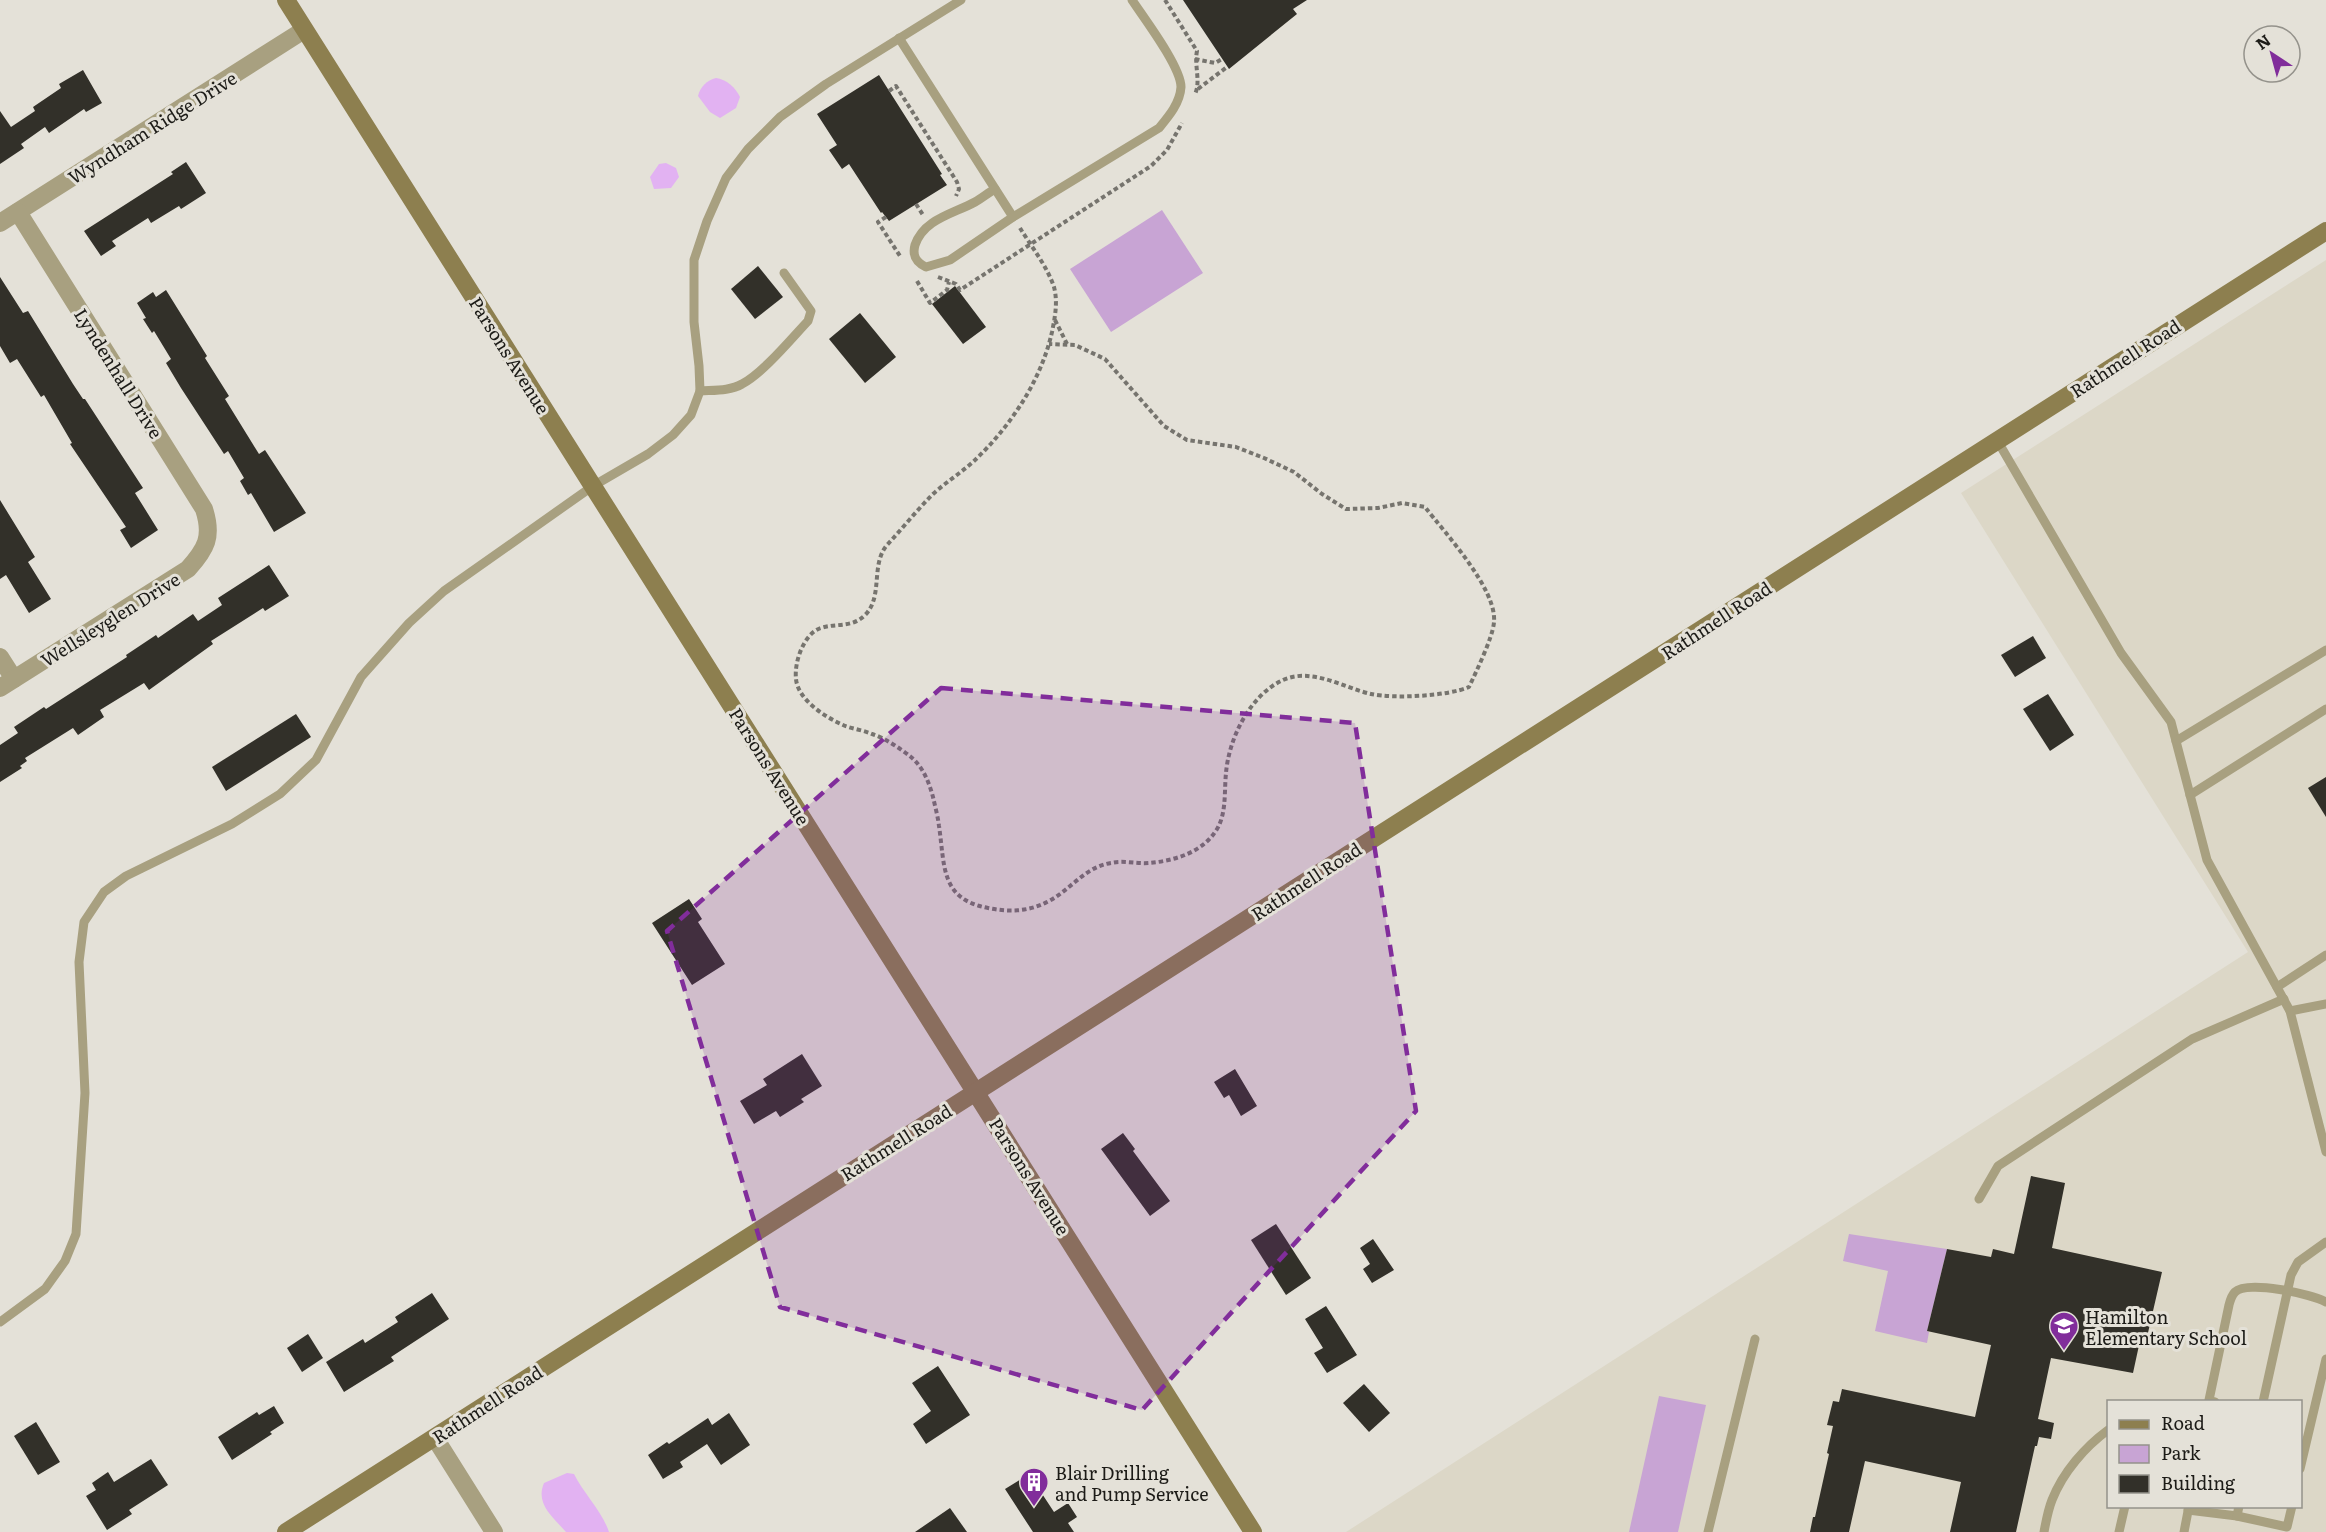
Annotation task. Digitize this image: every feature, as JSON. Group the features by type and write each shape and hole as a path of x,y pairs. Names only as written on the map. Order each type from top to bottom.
{"street":[{"name":"Parsons Avenue","path":"286,0 1253,1532"},
{"name":"Wyndham Ridge Drive","path":"0,223 304,30"},
{"name":"Lyndenhall Drive","path":"18,212 204,509 209,523 208,538"},
{"name":"Rathmell Road","path":"286,1532 2326,231"},
{"name":"Wellsleyglen Drive","path":"7,684 188,569 203,553 208,538"},
{"path":"0,657 7,684"},
{"path":"435,1438 494,1532"}],"lane":[{"path":"0,1322 45,1289 65,1261 76,1234 85,1093 80,962 84,922 104,892 126,876 232,824 280,794 316,760 361,677 409,623 444,591 593,486 648,454 674,435 691,415 700,391 694,322 694,260 707,221 726,178 748,149 780,117 826,84 961,0"},
{"path":"995,189 931,223 918,237 913,252 918,263 926,267 950,260 1011,218 1159,128 1174,110 1181,86 1174,63 1132,0"},
{"path":"899,38 1011,218"},
{"path":"700,391 728,389 743,384 808,321 811,311 784,273"},
{"path":"1997,440 2121,653 2171,722 2207,860 2290,1011 2326,1152"},
{"path":"2176,741 2326,650"},
{"path":"2190,795 2326,709"},
{"path":"2277,987 2326,955"},
{"path":"1979,1199 1998,1166 2046,1134 2192,1039 2284,999"},
{"path":"2290,1011 2326,1004"},
{"path":"2263,1400 2291,1275 2298,1262 2326,1242"},
{"path":"2209,1400 2229,1305 2235,1292 2246,1287 2288,1291 2320,1298 2326,1302"},
{"path":"1708,1532 1755,1339"},
{"path":"2302,1465 2326,1359"},
{"path":"2044,1532 2052,1500 2067,1473 2087,1448 2107,1432"},
{"path":"2119,1532 2125,1508"},
{"path":"2184,1532 2189,1508 2238,1511 2287,1527 2292,1508"}],"path":[{"path":"1195,60 1215,63 1222,59"},
{"path":"1197,89 1227,67"},
{"path":"889,91 896,86 957,182 959,195 951,199"},
{"path":"916,204 924,215"},
{"path":"919,220 929,210"},
{"path":"1011,218 1048,273 1055,291 1055,319 1049,344 1035,379 1015,415 976,459 932,495 882,550 874,598 867,614 854,623 818,628 804,642 798,660 796,680 804,698 822,712 844,726 876,735 913,758 925,773 932,793 939,823 946,880 958,897 975,906 994,910 1024,911 1048,902 1071,887 1089,870 1111,862 1148,863 1178,858 1201,848 1217,830 1225,803 1226,771 1230,747 1261,694 1286,678 1315,676 1371,694 1389,697 1456,692 1469,687 1494,621 1489,598 1473,568 1425,507 1402,503 1378,508 1346,509 1294,472 1264,458 1236,447 1187,440 1164,426 1106,359 1076,345 1049,344"},
{"path":"902,259 903,253"},
{"path":"916,281 930,303 947,290 949,282"},
{"path":"1055,319 1067,344"}],"highlighted area":[{"path":"941,688 1355,723 1416,1111 1142,1410 780,1307 667,931"}],"shaded area":[{"path":"716,78 730,84 740,97 736,108 720,118 710,112 698,96 704,84"},
{"path":"666,163 676,168 679,177 671,188 654,189 650,177 659,164"},
{"path":"2326,260 2326,1532 1346,1532 2248,952 1961,493"},
{"path":"567,1473 574,1474 609,1532 566,1532 547,1510 542,1497 544,1483"}],"green space":[{"path":"1162,210 1203,273 1111,332 1070,269"},
{"path":"1849,1234 1947,1249 1927,1331 1929,1332 1927,1343 1875,1331 1888,1271 1843,1261"},
{"path":"1659,1396 1706,1405 1678,1532 1629,1532"}],"building":[{"path":"1183,0 1307,0 1293,9 1297,14 1229,69"},
{"path":"83,70 102,103 86,112 84,109 49,133 45,127 21,144 24,148 0,164 0,111 11,127 35,111 33,107 61,88 59,84"},
{"path":"879,75 947,185 889,221 881,213 849,164 842,169 829,150 837,145 817,114"},
{"path":"186,162 206,193 181,209 179,206 151,223 148,218 112,241 116,246 101,256 84,231 173,174 171,172"},
{"path":"758,266 783,297 755,319 731,289"},
{"path":"0,277 23,313 28,311 73,384 143,488 135,493 158,530 131,548 120,530 126,527 70,444 72,443 44,395 41,397 17,359 10,363 0,346"},
{"path":"955,286 986,327 963,344 932,304"},
{"path":"166,290 207,356 205,358 229,396 225,399 259,454 265,450 306,513 274,532 251,493 248,495 240,481 244,478 228,451 224,454 181,388 166,363 171,359 154,331 152,333 143,319 146,318 137,303 153,292 156,297"},
{"path":"860,313 896,357 865,383 829,339"},
{"path":"0,500 35,557 28,562 51,599 29,613 6,575 0,579"},
{"path":"269,565 289,596 265,611 263,608 211,641 213,644 149,690 144,683 100,710 104,717 78,735 73,728 25,758 27,761 20,766 22,768 0,782 0,745 18,733 14,727 127,657 126,655 156,635 158,638 193,614 198,621 222,605 218,598"},
{"path":"2033,636 2046,658 2015,677 2001,655"},
{"path":"2048,694 2074,735 2050,751 2023,709"},
{"path":"296,714 311,737 226,791 212,767"},
{"path":"2326,777 2326,817 2308,788"},
{"path":"689,899 702,919 698,922 725,964 692,985 652,923"},
{"path":"802,1054 822,1086 801,1099 804,1102 780,1117 776,1111 754,1124 740,1101 767,1085 763,1079"},
{"path":"1235,1069 1257,1106 1241,1116 1229,1095 1224,1098 1214,1082"},
{"path":"1123,1133 1135,1149 1133,1151 1170,1201 1150,1216 1101,1149"},
{"name":"Hamilton Elementary School","path":"2031,1176 2065,1183 2052,1248 2162,1272 2147,1337 2141,1336 2133,1373 2051,1358 2038,1419 2054,1423 2051,1439 2039,1437 2037,1446 2035,1446 2016,1532 1950,1532 1961,1482 1865,1461 1849,1532 1810,1532 1829,1454 1827,1453 1833,1426 1827,1425 1833,1401 1839,1402 1842,1389 1975,1417 1991,1345 1927,1331 1947,1249 1991,1257 1993,1249 2014,1254"},
{"path":"1276,1224 1311,1278 1286,1295 1251,1240"},
{"path":"1373,1239 1394,1270 1372,1283 1363,1269 1370,1264 1360,1248"},
{"path":"432,1293 449,1319 391,1357 394,1361 344,1392 326,1362 363,1339 365,1343 398,1322 395,1317"},
{"path":"1326,1306 1357,1355 1327,1373 1314,1353 1323,1348 1305,1319"},
{"path":"308,1334 323,1358 302,1372 287,1348"},
{"path":"938,1366 970,1415 926,1444 913,1424 931,1411 912,1383"},
{"path":"1364,1384 1390,1413 1369,1432 1343,1403"},
{"path":"274,1406 284,1423 270,1432 272,1434 232,1460 218,1437 257,1412 259,1415"},
{"path":"729,1413 750,1445 721,1465 707,1444 680,1462 683,1467 663,1479 648,1455 708,1418 712,1425"},
{"path":"36,1422 60,1462 38,1475 14,1436"},
{"path":"151,1459 168,1485 129,1510 132,1514 107,1530 86,1496 96,1490 92,1483 108,1472 114,1482"},
{"name":"Blair Drilling and Pump Service","path":"1029,1474 1054,1512 1068,1503 1077,1517 1068,1523 1074,1532 1033,1532 1005,1489"},
{"path":"950,1508 967,1532 915,1532"}],"place":[{"name":"Hamilton Elementary School","path":"2064,1352"},
{"name":"Blair Drilling and Pump Service","path":"1034,1508"}]}
